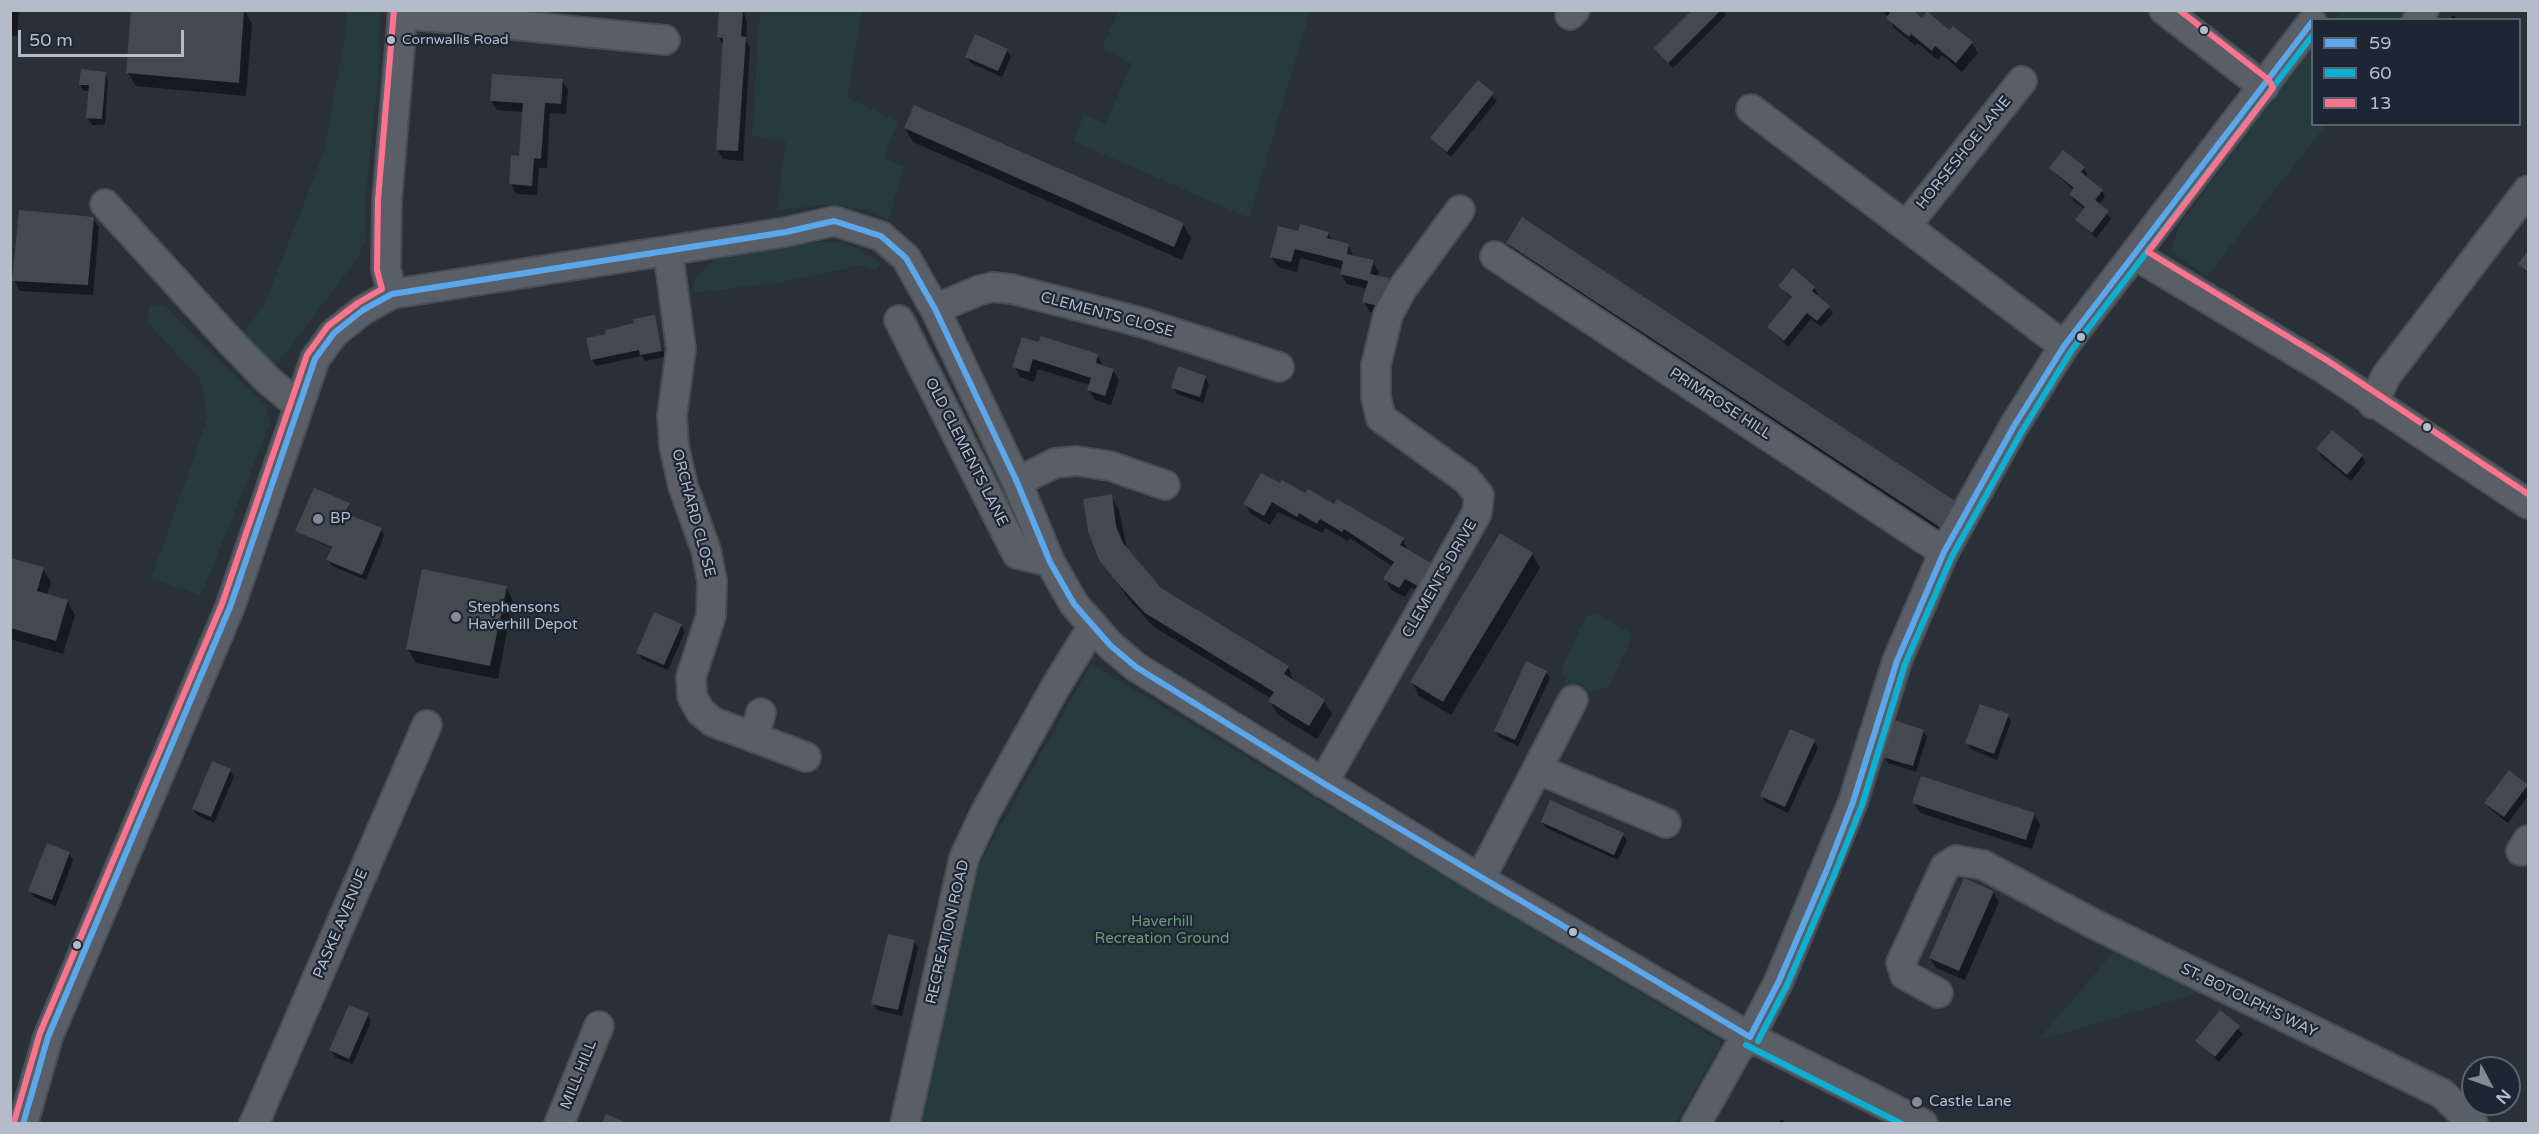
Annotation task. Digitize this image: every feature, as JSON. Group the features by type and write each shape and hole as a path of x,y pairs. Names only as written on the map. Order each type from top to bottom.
{"street":[{"path":"2164,10 2264,87"},
{"path":"392,294 386,268 387,200 403,12 665,40"},
{"path":"1696,1124 1737,1051 1750,1037 1779,981 1853,802 1897,661 1944,552 2014,426 2064,346 2311,24"},
{"name":"HORSESHOE LANE","path":"1906,226 2022,81"},
{"path":"1751,109 2064,346"},
{"path":"2373,404 2386,376 2529,190"},
{"path":"105,204 230,341 269,381 298,405"},
{"name":"CLEMENTS DRIVE","path":"1323,783 1477,513 1479,495 1466,479 1381,418 1376,397 1376,365 1388,315 1402,289 1460,210"},
{"path":"23,1124 48,1037 230,607 315,359 334,333 363,310 392,294 668,251 834,221 881,236 906,258 935,309 1017,482 1050,562 1074,604 1093,626 1136,667 1480,879 1750,1037 1923,1124"},
{"name":"ORCHARD CLOSE","path":"668,251 681,349 672,416 674,446 683,486 706,550 712,581 711,616 692,677 692,696 700,711 713,722 758,725 806,757"},
{"path":"2135,255 2323,368 2373,404 2529,504"},
{"name":"PRIMROSE HILL","path":"1495,256 1944,552"},
{"name":"CLEMENTS CLOSE","path":"935,309 980,290 993,287 1012,289 1144,323 1278,367"},
{"name":"OLD CLEMENTS LANE","path":"899,320 1017,554 1050,562"},
{"path":"1017,482 1055,463 1077,461 1110,466 1165,484"},
{"name":"RECREATION ROAD","path":"905,1124 964,858 986,811 1021,748 1093,626"},
{"path":"1480,879 1573,700"},
{"name":"PASKE AVENUE","path":"254,1124 427,725"},
{"path":"1537,769 1666,823"},
{"name":"ST. BOTOLPH'S WAY","path":"1938,993 1905,975 1901,963 1945,867 1956,860 1983,866 2021,884 2102,928 2443,1094 2473,1124"},
{"name":"MILL HILL","path":"559,1124 599,1026"}],"green space":[{"path":"346,11 380,11 379,71 366,194 365,242 357,259 271,372 241,337 265,303 324,152 345,36"},
{"path":"760,11 862,11 847,97 898,122 884,158 904,167 888,220 871,211 829,204 777,211 786,142 752,136"},
{"path":"1119,11 1310,11 1249,218 1073,141 1084,115 1105,124 1132,64 1102,48"},
{"path":"2341,11 2414,11 2408,18 2336,18"},
{"path":"2311,49 2311,126 2325,126 2207,276 2171,251 2180,224"},
{"path":"815,242 837,242 857,248 881,262 875,270 863,265 777,283 693,293 694,279 714,260"},
{"path":"164,305 265,405 270,424 201,595 151,579 208,417 200,379 146,321 150,306"},
{"path":"1596,614 1631,633 1632,638 1608,687 1589,692 1581,683 1567,685 1561,670 1586,616"},
{"name":"Haverhill Recreation Ground","path":"1091,664 1722,1042 1676,1123 920,1123 979,865"},
{"path":"2118,947 2208,990 2037,1041"}],"building":[{"path":"131,10 244,10 239,83 126,73"},
{"path":"719,10 743,11 741,36 746,37 738,151 716,150 723,38 717,37"},
{"path":"1692,10 1721,10 1668,63 1654,48"},
{"path":"1886,10 1913,10 1922,18 1927,11 1949,30 1953,26 1973,42 1956,63 1935,46 1932,51 1911,34 1909,37 1886,18 1890,13"},
{"path":"975,34 1008,49 998,71 965,57"},
{"path":"81,69 106,72 102,119 86,118 89,85 79,85"},
{"path":"492,74 563,79 561,104 545,103 541,159 534,158 532,186 509,184 511,155 519,156 523,103 490,101"},
{"path":"1478,80 1494,93 1447,152 1430,138"},
{"path":"914,105 1184,223 1174,247 904,128"},
{"path":"2063,150 2085,167 2081,172 2103,190 2095,200 2109,211 2092,233 2075,220 2085,207 2069,194 2074,188 2049,168"},
{"path":"19,210 94,217 88,285 12,281"},
{"path":"1522,217 1958,503 1941,528 1506,243"},
{"path":"1300,224 1329,232 1327,238 1349,244 1347,254 1374,260 1370,274 1389,278 1382,307 1362,302 1368,281 1340,274 1343,261 1295,249 1291,262 1270,257 1278,226 1298,231"},
{"path":"2528,251 2528,272 2518,264"},
{"path":"1793,268 1815,287 1812,291 1830,306 1817,321 1807,313 1784,341 1767,327 1792,297 1778,286"},
{"path":"655,315 662,351 640,355 639,350 591,360 586,338 606,334 605,330 634,323 633,319"},
{"path":"1041,336 1098,354 1096,363 1114,369 1105,396 1087,390 1091,378 1033,359 1029,372 1012,367 1022,337 1038,342"},
{"path":"1178,366 1206,376 1200,397 1171,388"},
{"path":"2332,430 2363,455 2347,475 2316,449"},
{"path":"1261,473 1280,483 1282,480 1305,493 1308,489 1334,504 1337,499 1404,538 1400,545 1431,563 1418,586 1405,579 1399,588 1383,579 1394,562 1344,529 1342,532 1320,519 1317,524 1299,513 1297,517 1272,502 1264,516 1243,504"},
{"path":"314,488 350,503 345,513 382,528 362,575 326,560 332,547 295,531"},
{"path":"1112,494 1116,526 1123,543 1161,588 1289,666 1284,674 1325,700 1309,726 1268,701 1274,692 1145,613 1120,586 1099,560 1088,531 1083,499"},
{"path":"1500,533 1533,553 1443,702 1410,682"},
{"path":"10,558 44,567 37,591 68,600 56,641 10,628"},
{"name":"Stephensons Haverhill Depot","path":"422,569 507,586 490,666 406,649"},
{"path":"654,612 682,624 664,665 636,653"},
{"path":"1526,661 1547,671 1515,740 1494,731"},
{"path":"1980,704 2009,714 1994,754 1965,743"},
{"path":"1894,720 1924,730 1913,766 1882,757"},
{"path":"1790,729 1815,740 1785,807 1760,796"},
{"path":"212,761 231,769 211,817 192,809"},
{"path":"2509,770 2528,785 2504,817 2484,803"},
{"path":"1921,776 2035,813 2026,840 1912,803"},
{"path":"1550,800 1624,833 1614,855 1541,822"},
{"path":"47,843 70,852 52,900 28,891"},
{"path":"1964,878 1994,891 1959,971 1929,958"},
{"path":"888,934 915,940 898,1010 871,1004"},
{"path":"349,1005 369,1013 349,1059 329,1050"},
{"path":"2220,1010 2240,1026 2215,1057 2195,1041"},
{"path":"606,1114 629,1124 602,1124"}],"transit line":[{"name":"13","path":"14,1122 40,1033 222,604 307,355 328,326 358,303 382,289 377,270 378,200 394,10"},
{"name":"13","path":"2179,10 2269,80 2273,88 2148,252 2328,361 2528,494"},
{"name":"59","path":"1750,1037 1779,981 1826,872 1853,802 1897,661 1944,552 2014,426 2064,346 2311,23"},
{"name":"60","path":"1758,1041 1787,985 1834,875 1862,805 1905,664 1952,556 2022,431 2071,351 2311,37"},
{"name":"59","path":"23,1124 48,1037 230,607 315,359 334,333 363,310 392,294 786,232 834,221 881,236 906,258 935,309 1017,482 1050,562 1074,604 1110,645 1136,667 1323,783 1750,1037"},
{"name":"60","path":"1746,1045 1902,1124"}],"place":[{"name":"Cornwallis Road","path":"391,40"},
{"name":"BP","path":"318,519"},
{"name":"Stephensons Haverhill Depot","path":"456,617"},
{"name":"Castle Lane","path":"1917,1102"}]}
